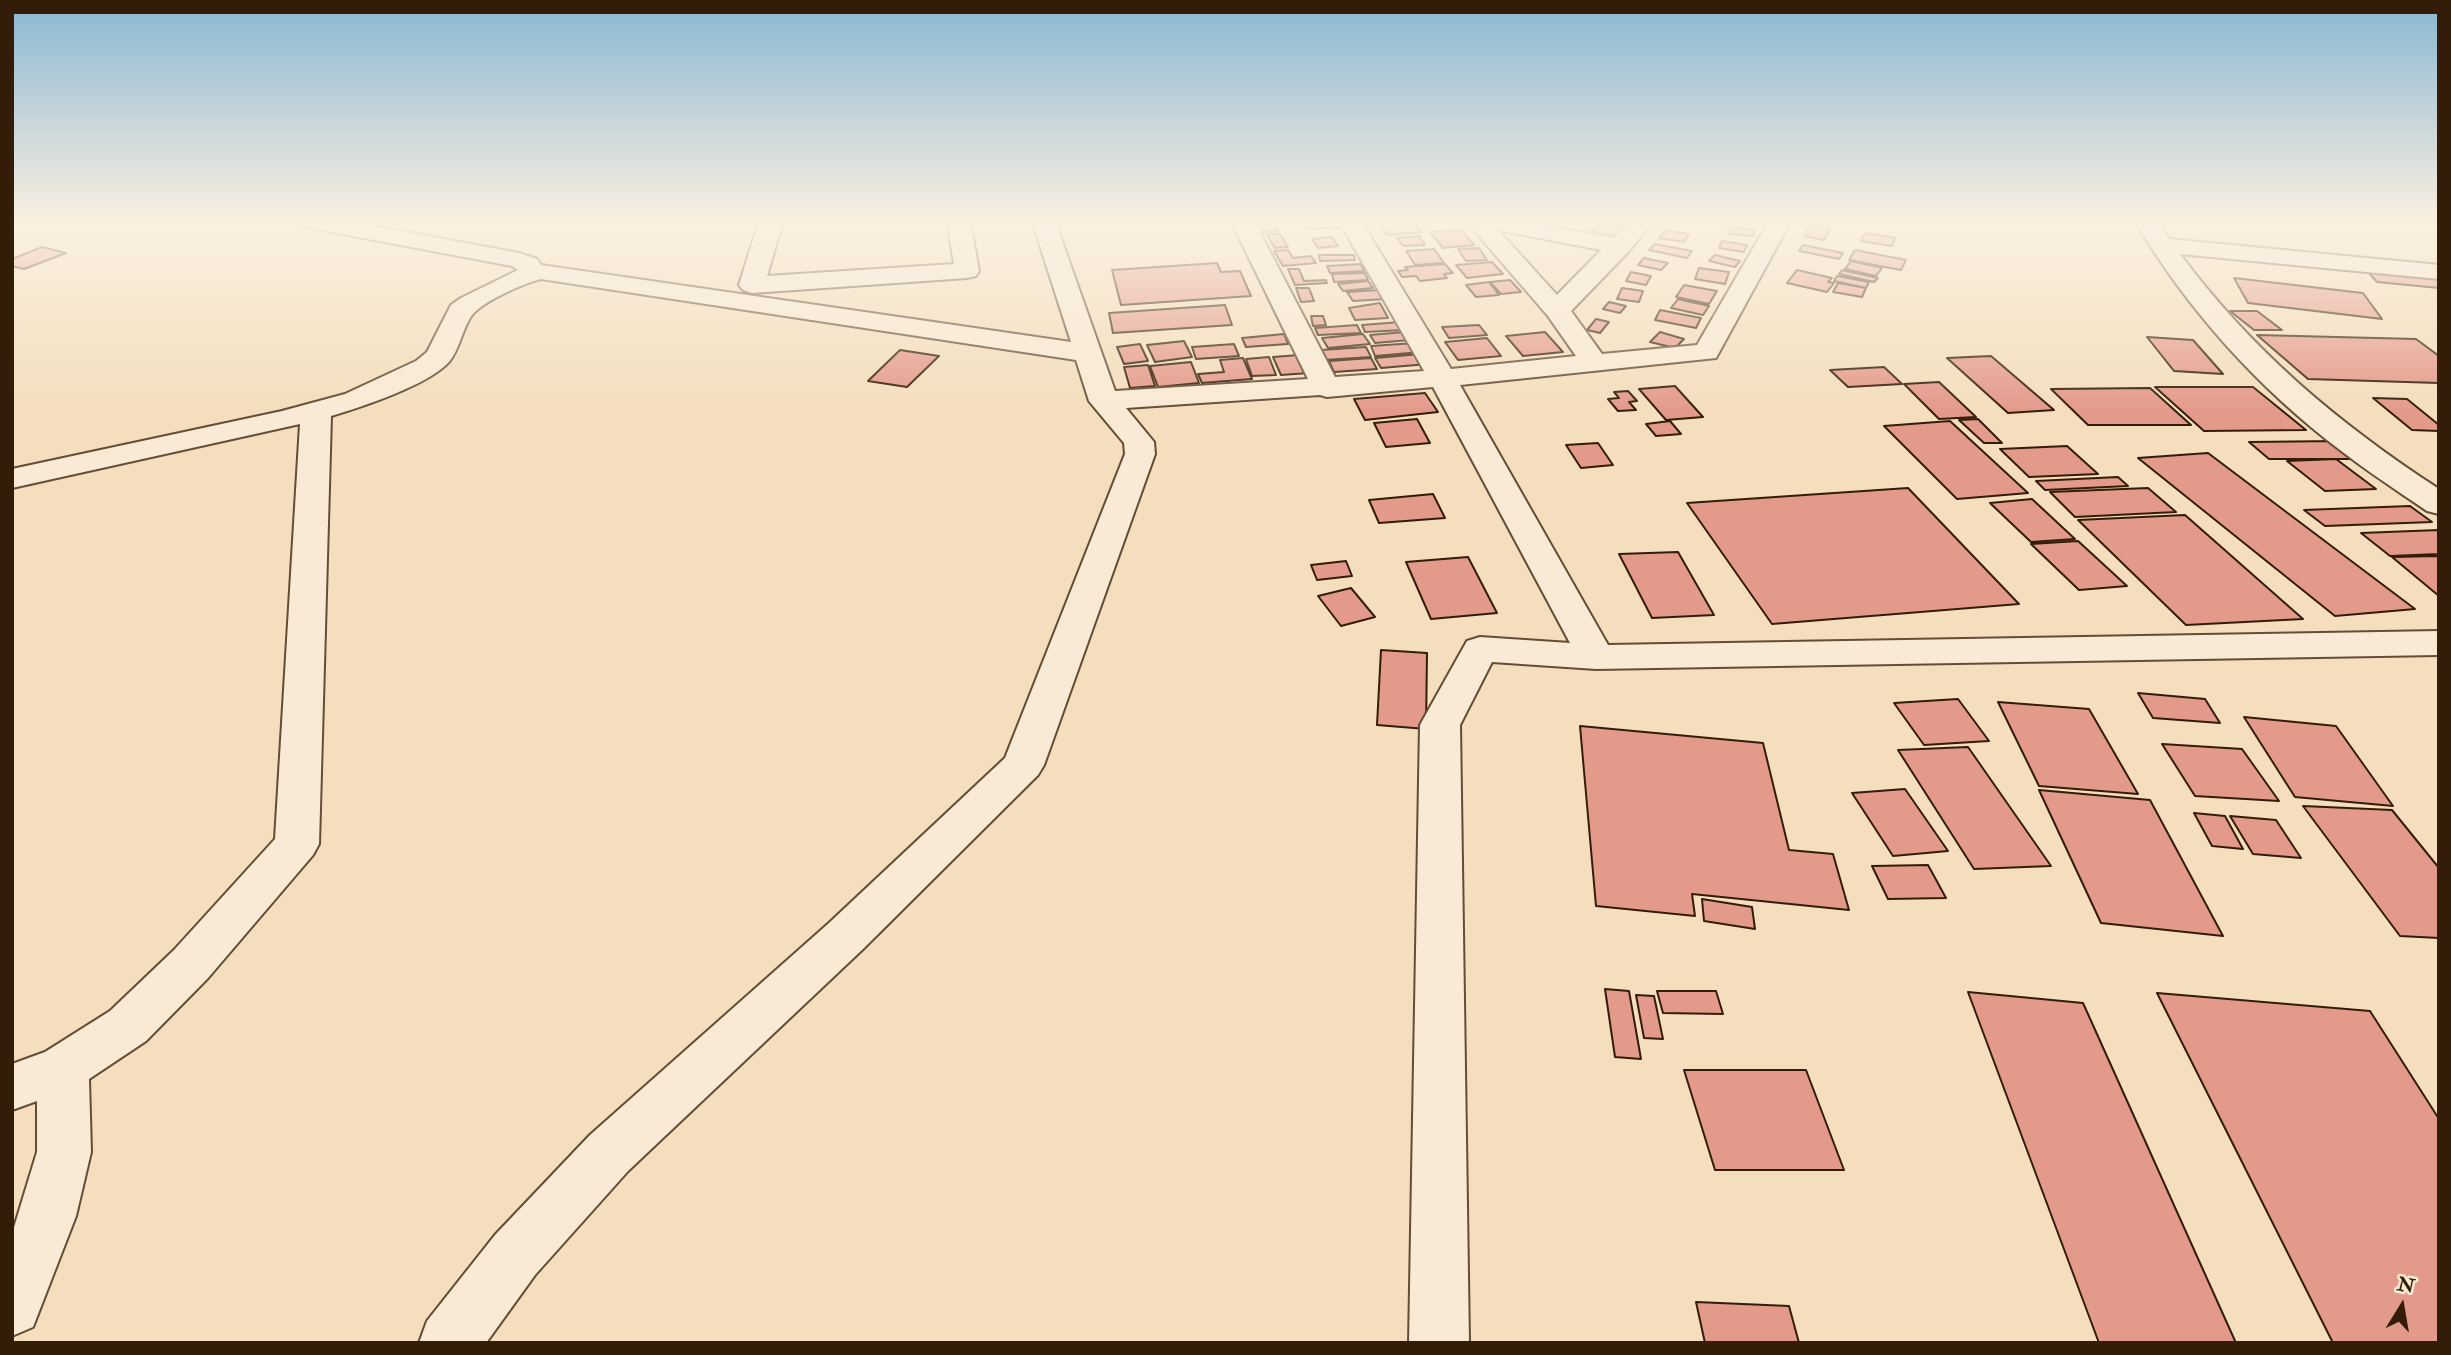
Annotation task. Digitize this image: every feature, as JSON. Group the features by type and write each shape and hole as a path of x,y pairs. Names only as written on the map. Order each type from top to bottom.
{"street":[{"path":"12,479 316,412 355,400 426,367 439,356 460,311 506,284"},
{"path":"624,284 1087,353"},
{"path":"449,1343 515,1255 608,1153 846,936 1023,765 1140,454 1139,442 1104,401 1065,284"},
{"path":"1274,284 1327,388"},
{"path":"1387,284 1596,657"},
{"path":"1534,284 1557,310 1594,362"},
{"path":"1557,310 1583,284"},
{"path":"1104,401 1442,379 1706,352 1744,284"},
{"path":"2187,284 2271,376 2340,435 2439,504"},
{"path":"12,1087 63,1068 128,1027 191,964 297,844 316,412"},
{"path":"1439,1343 1440,725 1480,649 1596,657 2439,643"},
{"path":"12,1306 48,1216 64,1152 63,1068"}],"building":[{"path":"1116,284 1246,284 1251,296 1121,305"},
{"path":"1338,284 1370,284 1373,288 1343,291"},
{"path":"1491,284 1499,295 1476,297 1466,285"},
{"path":"1492,284 1514,284 1521,292 1501,294"},
{"path":"1792,284 1833,284 1827,292"},
{"path":"1837,284 1866,288 1862,297 1833,292"},
{"path":"1849,284 1868,284 1866,288"},
{"path":"2237,284 2288,284 2363,293 2382,319 2248,303"},
{"path":"2400,284 2439,284 2439,288"},
{"path":"1684,285 1717,291 1709,304 1676,297"},
{"path":"1296,288 1309,288 1314,301 1301,302"},
{"path":"1622,288 1643,291 1639,302 1617,299"},
{"path":"1380,290 1386,299 1353,301 1347,292"},
{"path":"1678,299 1709,306 1703,315 1671,308"},
{"path":"1609,302 1626,306 1620,313 1603,309"},
{"path":"1380,303 1388,318 1355,320 1349,308"},
{"path":"1225,305 1232,325 1113,333 1109,313"},
{"path":"1660,310 1701,318 1696,328 1655,320"},
{"path":"2230,311 2257,311 2282,330 2254,330"},
{"path":"1311,316 1323,316 1326,325 1313,326"},
{"path":"1596,319 1609,322 1600,333 1587,330"},
{"path":"1400,322 1404,330 1365,332 1362,325"},
{"path":"1357,325 1361,333 1318,335 1315,328"},
{"path":"1479,325 1487,335 1449,338 1442,327"},
{"path":"1405,332 1410,340 1375,343 1370,335"},
{"path":"1545,332 1563,352 1523,356 1506,336"},
{"path":"1660,332 1684,339 1675,348 1650,342"},
{"path":"1284,334 1288,344 1246,347 1242,338"},
{"path":"1363,334 1370,344 1328,348 1322,338"},
{"path":"2257,335 2416,339 2439,356 2439,383 2308,379"},
{"path":"2147,337 2193,340 2223,374 2174,371"},
{"path":"1487,338 1501,356 1458,360 1445,342"},
{"path":"1184,341 1192,357 1155,362 1147,345"},
{"path":"1415,343 1421,352 1375,356 1371,346"},
{"path":"1140,344 1148,361 1124,364 1117,347"},
{"path":"1234,344 1239,356 1196,359 1192,347"},
{"path":"1366,347 1371,357 1325,360 1321,350"},
{"path":"900,350 939,356 907,387 868,381"},
{"path":"1421,354 1428,364 1381,368 1375,358"},
{"path":"1299,355 1309,373 1281,375 1273,357"},
{"path":"1991,356 2054,410 2008,413 1947,358"},
{"path":"1269,357 1276,375 1252,376 1246,359"},
{"path":"1243,358 1252,379 1202,383 1198,374 1224,372 1220,360"},
{"path":"1371,358 1377,369 1334,372 1329,361"},
{"path":"1191,362 1199,383 1158,387 1150,366"},
{"path":"1148,365 1155,386 1130,388 1124,367"},
{"path":"1884,367 1902,384 1848,387 1830,370"},
{"path":"1939,382 1976,417 1939,419 1904,384"},
{"path":"1675,386 1703,417 1666,420 1639,389"},
{"path":"2155,387 2253,387 2306,430 2204,431"},
{"path":"2150,388 2191,425 2088,425 2051,389"},
{"path":"1628,391 1637,401 1629,402 1636,410 1618,411 1608,399 1619,398 1614,392"},
{"path":"1425,393 1438,412 1365,420 1354,399"},
{"path":"2373,398 2407,399 2439,425 2439,431 2412,430"},
{"path":"1417,419 1430,443 1386,447 1374,423"},
{"path":"1978,419 2002,443 1984,443 1959,420"},
{"path":"1670,421 1681,434 1656,436 1646,424"},
{"path":"1950,421 2028,493 1957,499 1884,426"},
{"path":"2339,441 2361,459 2269,459 2249,442"},
{"path":"1598,443 1613,465 1581,468 1566,445"},
{"path":"2067,446 2098,474 2029,477 2000,449"},
{"path":"2208,453 2415,609 2335,616 2138,458"},
{"path":"2336,459 2376,489 2325,491 2287,461"},
{"path":"2118,477 2128,486 2045,490 2036,481"},
{"path":"1908,488 2019,604 1772,624 1687,503"},
{"path":"2148,488 2176,512 2075,517 2050,492"},
{"path":"1433,494 1445,518 1379,523 1369,500"},
{"path":"2032,499 2075,539 2031,542 1990,503"},
{"path":"2410,506 2432,522 2325,526 2304,510"},
{"path":"2185,515 2303,619 2186,625 2078,520"},
{"path":"2439,530 2439,554 2390,556 2361,533"},
{"path":"2078,541 2127,586 2079,590 2031,544"},
{"path":"1678,552 1714,615 1652,618 1619,554"},
{"path":"2439,556 2439,596 2392,557"},
{"path":"1468,557 1497,613 1431,619 1406,562"},
{"path":"1346,561 1352,576 1317,580 1311,565"},
{"path":"1351,588 1375,617 1341,626 1318,596"},
{"path":"1381,650 1427,653 1426,729 1377,725"},
{"path":"2138,693 2205,699 2220,723 2153,718"},
{"path":"1958,699 1989,741 1924,745 1894,703"},
{"path":"1998,702 2089,709 2138,794 2039,786"},
{"path":"2244,717 2336,726 2393,806 2295,797"},
{"path":"1580,726 1763,743 1789,850 1833,854 1849,910 1692,894 1695,916 1596,906"},
{"path":"2162,744 2242,749 2279,801 2195,796"},
{"path":"1968,747 2051,866 1974,869 1898,750"},
{"path":"1905,789 1948,851 1893,856 1852,793"},
{"path":"2039,790 2150,800 2223,936 2101,923"},
{"path":"2303,806 2392,810 2439,868 2439,938 2400,936"},
{"path":"2194,813 2225,816 2243,849 2212,846"},
{"path":"2230,816 2276,820 2301,858 2253,854"},
{"path":"1928,865 1946,898 1888,899 1872,866"},
{"path":"1702,899 1752,907 1755,929 1704,921"},
{"path":"1605,989 1629,991 1641,1059 1615,1057"},
{"path":"1657,991 1716,991 1723,1014 1663,1013"},
{"path":"1968,992 2083,1003 2236,1343 2099,1343"},
{"path":"2157,993 2370,1011 2439,1119 2439,1343 2333,1343"},
{"path":"1636,995 1654,996 1663,1039 1644,1038"},
{"path":"1684,1070 1806,1070 1844,1170 1715,1170"},
{"path":"1696,1302 1789,1306 1799,1343 1705,1343"}]}
